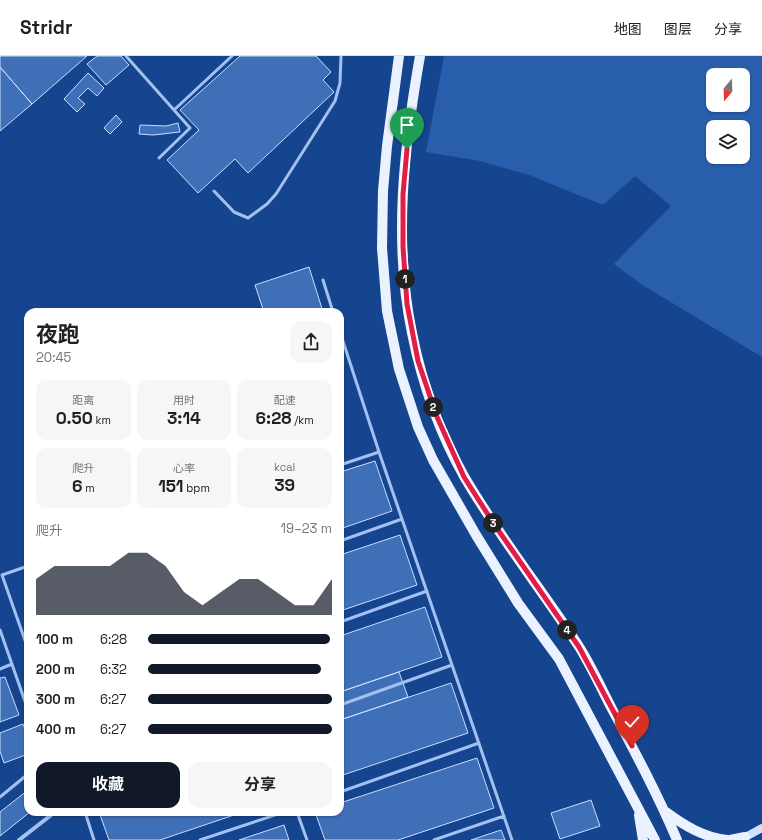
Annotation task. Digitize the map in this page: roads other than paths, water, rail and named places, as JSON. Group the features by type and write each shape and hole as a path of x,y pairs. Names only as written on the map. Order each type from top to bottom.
{"main road":[{"path":"399,56 386,153 383,191 382,248 387,311 399,369 418,428 433,460 476,535 518,603 559,660 655,840"},
{"path":"420,56 407,149 403,194 403,239 407,304 418,361 437,417 464,477 492,521 579,647 664,810 678,840"},
{"path":"638,806 644,840"},
{"path":"664,810 694,830 717,839 727,840"},
{"path":"730,840 743,839 762,828"}],"street":[{"path":"19,840 51,816"}],"lane":[{"path":"126,56 190,128 159,158"},
{"path":"174,110 232,56"},
{"path":"214,191 234,212 248,218 267,204 276,194 335,101 340,83 341,56"},
{"path":"323,280 332,308"},
{"path":"344,344 379,452 512,840"},
{"path":"344,464 379,452"},
{"path":"344,540 402,519"},
{"path":"24,567 2,575 24,638"},
{"path":"344,621 427,591"},
{"path":"0,630 24,698"},
{"path":"0,669 12,664"},
{"path":"344,703 452,665"},
{"path":"344,791 479,743"},
{"path":"1,797 24,777"},
{"path":"0,791 1,797"},
{"path":"86,816 94,840"},
{"path":"200,840 272,816"},
{"path":"298,816 307,840"},
{"path":"434,840 504,816"}]}
